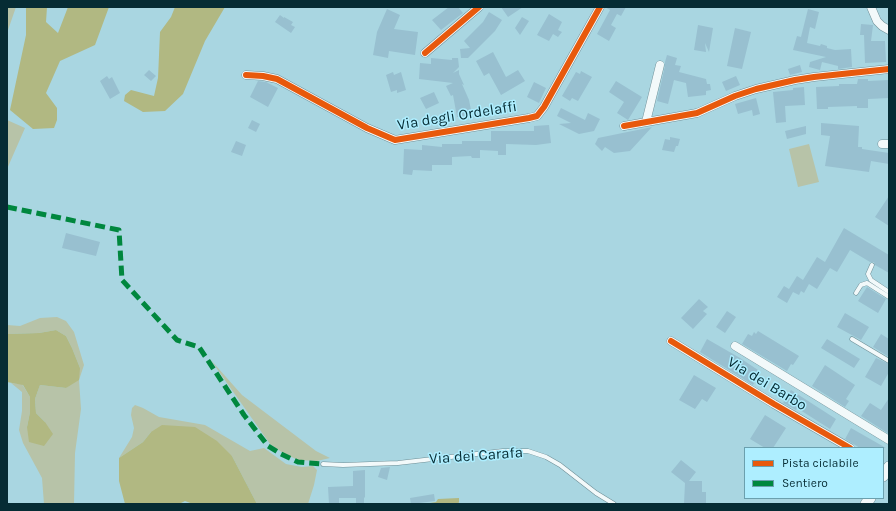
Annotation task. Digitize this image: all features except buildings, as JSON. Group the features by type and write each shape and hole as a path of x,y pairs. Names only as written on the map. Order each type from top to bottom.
{"street":[{"path":"425,53 479,7"},
{"name":"Via degli Ordelaffi","path":"246,75 263,76 277,80 367,128 396,140 528,118 537,116 544,107 600,7"},
{"path":"871,7 879,24 889,30"},
{"path":"646,122 660,65"},
{"path":"624,126 697,113 731,97 774,85 814,77 889,69"},
{"name":"Via dei Barbo","path":"671,341 848,447"},
{"path":"735,346 889,440"}],"lane":[{"path":"872,266 868,274 871,280 889,292"},
{"path":"856,293 861,285 867,283 889,297"},
{"path":"852,339 889,361"},
{"name":"Via dei Carafa","path":"323,464 384,464 503,451 528,452 541,455 553,461 570,472 601,497 614,504"}],"green space":[{"path":"7,7 16,7 7,33"},
{"path":"26,7 47,7 46,22 58,33 68,7 109,7 95,45 60,61 46,93 57,108 57,120 54,128 33,129 10,110 26,35"},
{"path":"175,7 225,7 205,41 183,94 165,111 143,112 124,101 125,95 131,90 154,96 158,78 160,32 171,17"},
{"path":"7,120 25,128 7,169"},
{"path":"809,144 819,182 798,187 789,149"},
{"path":"57,317 66,321 74,332 84,365 79,380 81,409 75,453 74,504 44,504 42,478 23,443 19,430 22,411 22,392 11,383 22,384 30,397 30,412 27,427 45,422 36,413 35,399 40,385 66,388 80,368 66,336 56,330 39,333 7,334 7,325 20,326 40,318"},
{"path":"56,330 66,336 72,348 80,368 79,380 66,388 40,385 35,399 36,413 45,422 53,434 44,446 29,442 27,427 30,412 30,397 23,385 7,382 7,334 39,333"},
{"path":"210,359 242,395 316,451 330,458 317,461 298,460 283,453 270,444"},
{"path":"135,405 159,417 205,425 250,451 264,448 286,464 302,467 313,466 317,470 308,504 257,504 232,456 151,432 143,442 119,458 132,437 134,428 131,415 132,408"},
{"path":"162,425 195,427 217,441 232,456 257,504 193,504 185,501 179,504 125,504 119,481 119,458 143,442 151,432"},
{"path":"459,498 458,504 424,504 436,502 438,499"}],"marked path":[{"path":"7,207 119,230 122,280 177,340 199,347 244,415 268,446 298,462 323,464"}],"cycle path":[{"path":"425,53 479,7"},
{"path":"246,75 277,79 367,128 395,140 529,118 537,116 544,107 600,7"},
{"path":"624,126 697,113 735,96 756,89 795,80 889,69"},
{"path":"671,341 774,404 848,447"}]}
